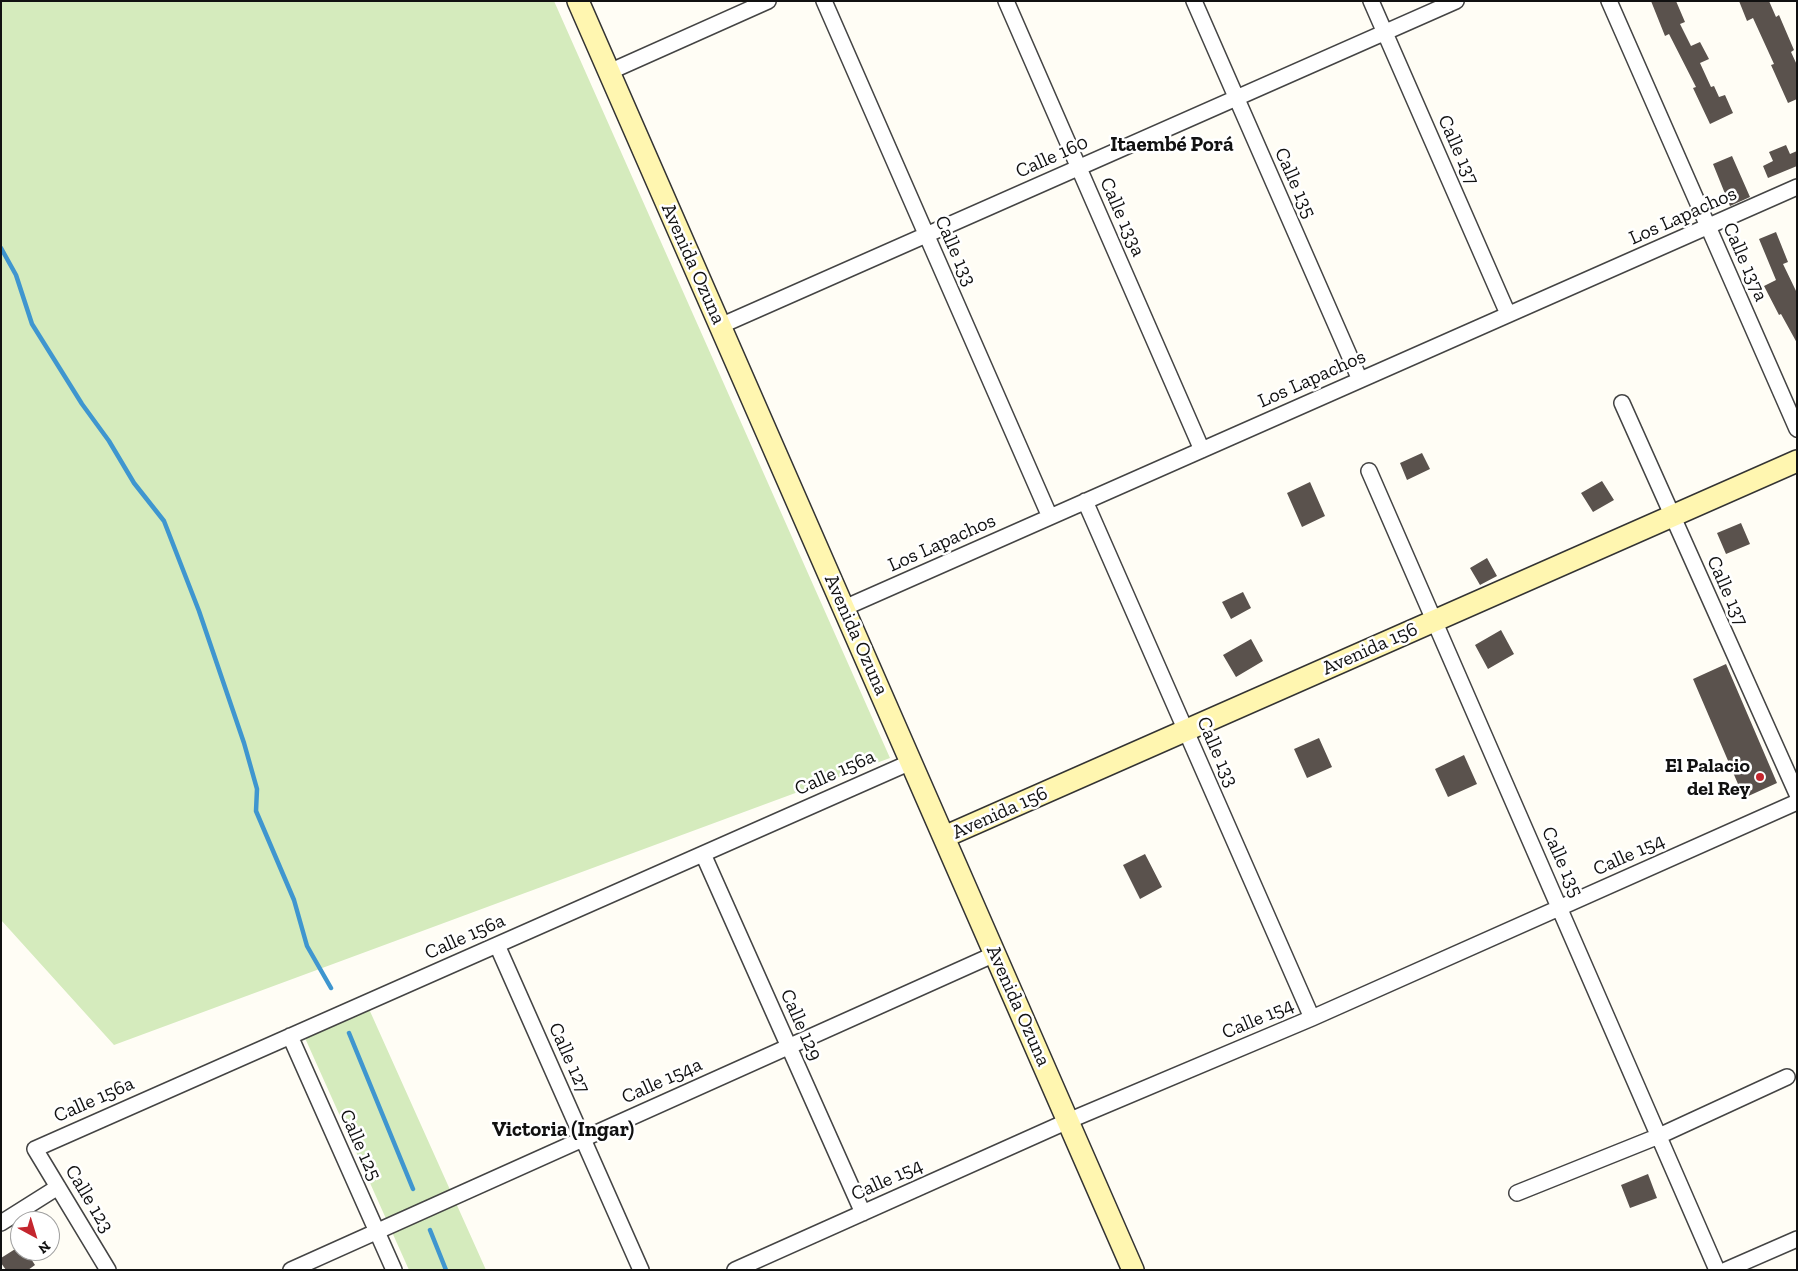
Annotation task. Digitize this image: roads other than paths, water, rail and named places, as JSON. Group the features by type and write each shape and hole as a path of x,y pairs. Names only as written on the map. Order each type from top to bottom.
{"main road":[{"name":"Avenida Ozuna","path":"578,1 1133,1270"},
{"name":"Avenida 156","path":"944,837 1797,461"}],"street":[{"path":"608,72 768,1"},
{"name":"Calle 133","path":"824,1 1050,517"},
{"name":"Calle 133a","path":"1006,1 1202,450"},
{"name":"Calle 135","path":"1194,1 1360,380"},
{"name":"Calle 137","path":"1372,1 1508,314"},
{"name":"Calle 160","path":"720,326 1456,1"},
{"name":"Calle 137a","path":"1609,1 1797,429"},
{"name":"Los Lapachos","path":"844,608 1797,187"},
{"name":"Calle 137","path":"1622,403 1797,794"},
{"name":"Calle 135","path":"1370,471 1717,1270"},
{"name":"Calle 133","path":"1085,501 1312,1018"},
{"name":"Calle 156a","path":"35,1149 911,762"},
{"name":"Calle 154","path":"735,1270 1068,1121 1312,1018 1797,802"},
{"name":"Calle 129","path":"703,854 862,1213"},
{"name":"Calle 127","path":"497,945 641,1270"},
{"name":"Calle 154a","path":"291,1270 995,954"},
{"name":"Calle 125","path":"290,1036 394,1270"},
{"path":"1517,1193 1659,1136 1787,1077"},
{"name":"Calle 123","path":"35,1149 108,1270"},
{"path":"1,1224 58,1187"},
{"path":"1726,1270 1797,1239"}],"waterway":[{"path":"1,248 16,275 32,324 82,404 109,441 134,483 164,521 199,611 244,743 257,789 256,811 294,900 307,946 331,988"},
{"path":"349,1033 413,1189"},
{"path":"430,1230 446,1270"}],"place":[{"name":"El Palacio del Rey","path":"1760,777"}],"district":[{"name":"Itaembé Porá","path":"1172,145"},
{"name":"Victoria (Ingar)","path":"563,1130"}]}
